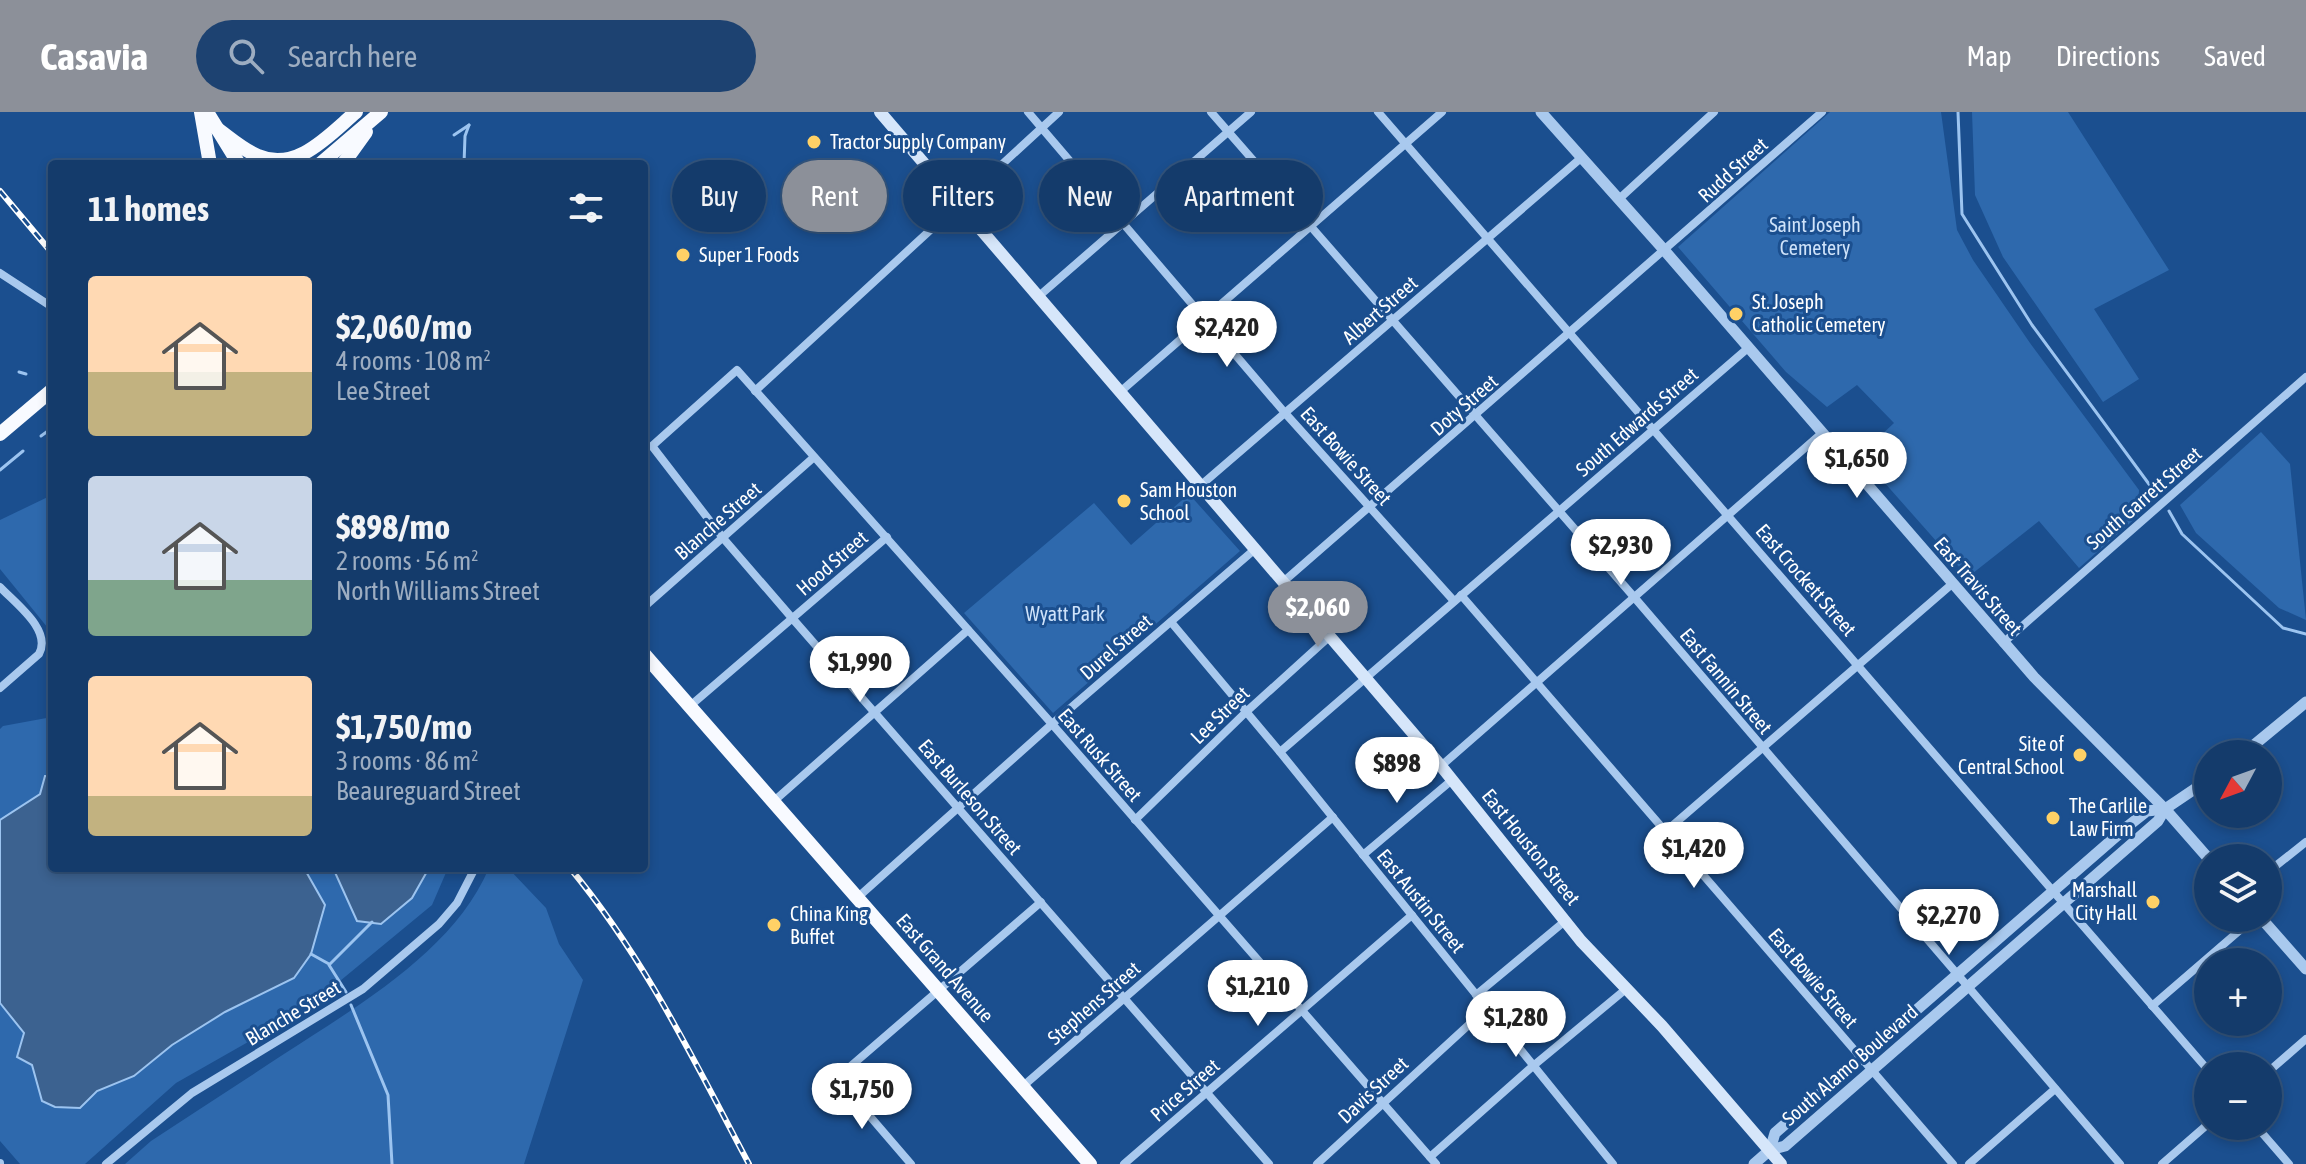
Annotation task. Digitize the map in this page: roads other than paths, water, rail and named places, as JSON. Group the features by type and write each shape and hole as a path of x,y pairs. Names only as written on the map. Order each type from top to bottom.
{"highway":[{"path":"201,112 209,160"},
{"path":"207,112 236,160"},
{"path":"216,128 255,155 278,160 306,152 356,112"},
{"path":"325,160 381,112"},
{"path":"346,160 381,112"},
{"path":"0,434 48,393"},
{"name":"East Grand Avenue","path":"648,659 1090,1164"}],"main road":[{"name":"East Houston Street","path":"880,112 922,160"},
{"name":"East Houston Street","path":"984,232 1441,766 1565,921 1662,1026 1781,1164"}],"street":[{"name":"East Bowie Street","path":"1028,112 1069,160"},
{"path":"1004,160 1059,112"},
{"name":"East Fannin Street","path":"1211,112 1252,160"},
{"path":"1140,208 1251,112"},
{"name":"East Crockett Street","path":"1378,112 2194,1054"},
{"path":"1323,215 1442,112"},
{"name":"East Travis Street","path":"1541,112 2003,643 2196,844"},
{"path":"1619,199 1714,112"},
{"name":"Rudd Street","path":"1665,251 1822,112"},
{"name":"Albert Street","path":"1200,486 1581,158"},
{"path":"755,391 929,232"},
{"path":"1039,296 1113,232"},
{"name":"East Bowie Street","path":"1131,232 1369,508 1536,682 1953,1164"},
{"path":"1120,392 1303,232"},
{"name":"East Fannin Street","path":"1315,232 1634,597 2120,1164"},
{"name":"Doty Street","path":"1283,582 1665,251"},
{"path":"0,273 48,304"},
{"name":"South Edwards Street","path":"1280,752 1748,348"},
{"name":"East Rusk Street","path":"652,446 737,370 813,458 834,476 1433,1161"},
{"name":"South Garrett Street","path":"2003,643 2306,377"},
{"path":"1441,766 1822,433"},
{"name":"East Burleson Street","path":"652,446 723,538 1269,1164"},
{"name":"Blanche Street","path":"648,604 813,458"},
{"name":"Hood Street","path":"690,706 887,537"},
{"name":"Durel Street","path":"857,898 957,807 1254,550"},
{"path":"1665,832 1952,584"},
{"path":"0,587 41,632 43,647 0,688"},
{"name":"East Austin Street","path":"1171,622 1613,1164"},
{"path":"774,801 968,630"},
{"name":"Lee Street","path":"1135,820 1330,636"},
{"path":"2260,740 2306,702"},
{"path":"1363,855 1452,780"},
{"name":"South Alamo Boulevard","path":"1770,1150 1785,1146 2158,821 2165,809 2194,789"},
{"name":"South Alamo Boulevard","path":"1770,1150 1775,1133 2137,818 2147,811 2165,809"},
{"name":"Stephens Street","path":"1022,1087 1333,817"},
{"path":"2282,861 2306,842"},
{"name":"Blanche Street","path":"106,1164 192,1093 363,989 439,924 457,903 473,872"},
{"path":"911,1164 837,1078 1041,902"},
{"name":"Price Street","path":"1124,1164 1412,915"},
{"path":"1476,995 1565,921"},
{"path":"2152,1006 2238,932"},
{"path":"2273,932 2306,969"},
{"path":"1433,1161 1533,1066 1626,989"},
{"name":"Davis Street","path":"1317,1164 1487,1008"},
{"path":"2282,1060 2306,1039"},
{"path":"1969,1164 2055,1089"},
{"path":"2162,1164 2194,1136"},
{"path":"2268,1140 2289,1164"},
{"path":"1754,1164 1770,1150"}],"waterway":[{"path":"1958,112 1962,214 2032,325 2157,495"},
{"path":"454,135 469,125"},
{"path":"464,160 465,136 469,125"},
{"path":"19,372 26,374"},
{"path":"41,436 48,431"},
{"path":"0,470 23,451"},
{"path":"2169,511 2182,534 2283,628 2306,634"},
{"path":"346,992 329,965 372,922"},
{"path":"311,954 329,964"},
{"path":"351,1005 388,1095 392,1164"}],"railway":[{"path":"0,191 48,248"},
{"path":"573,872 645,974 749,1164"}],"place":[{"name":"Tractor Supply Company","path":"814,142"},
{"name":"Super 1 Foods","path":"683,255"},
{"name":"St. Joseph Catholic Cemetery","path":"1736,314"},
{"name":"Sam Houston School","path":"1124,501"},
{"name":"Site of Central School","path":"2080,755"},
{"name":"The Carlile Law Firm","path":"2053,818"},
{"name":"Marshall City Hall","path":"2153,902"},
{"name":"China King Buffet","path":"774,925"}],"park label":[{"name":"Saint Joseph Cemetery","path":"1815,236"},
{"name":"Wyatt Park","path":"1065,614"}]}
